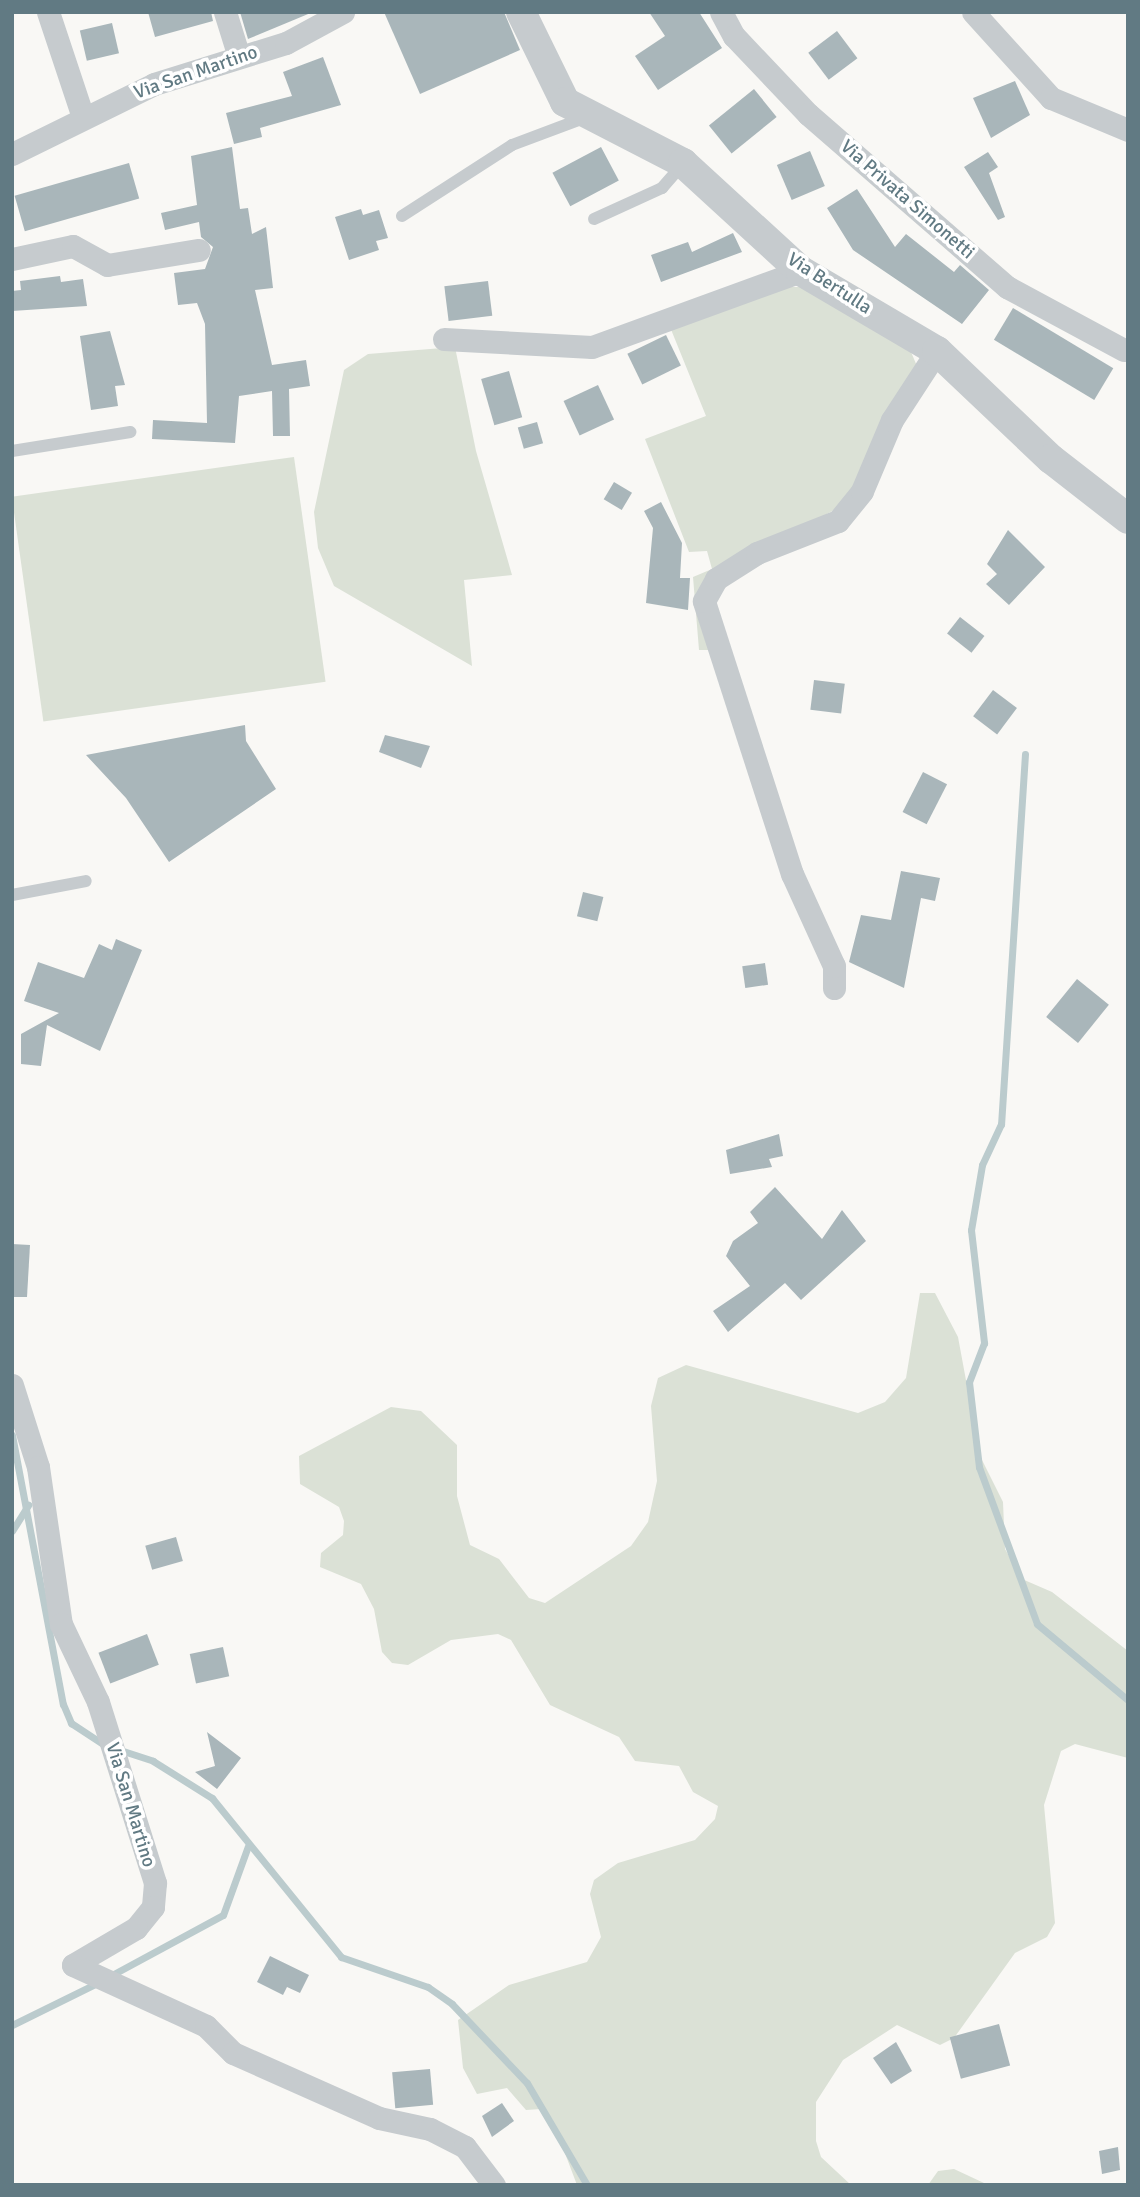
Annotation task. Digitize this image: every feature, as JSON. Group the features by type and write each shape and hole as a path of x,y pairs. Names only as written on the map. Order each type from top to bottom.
{"street":[{"path":"48,12 83,117"},
{"path":"225,12 239,57"},
{"name":"Via San Martino","path":"12,154 154,84 286,43 343,12"},
{"name":"Via Bertulla","path":"521,12 555,88 588,117 683,163 801,271 936,351 1051,459 1128,519"},
{"name":"Via Privata Simonetti","path":"722,12 734,36 808,114 1007,287 1124,350"},
{"path":"973,12 1051,99 1128,130"},
{"path":"12,259 73,246 107,265 199,250"},
{"path":"444,339 592,347 801,271"},
{"path":"834,988 834,966 792,874 704,601 716,579 757,552 838,521 862,491 891,420 936,351"},
{"name":"Via San Martino","path":"12,1385 38,1467 61,1624 99,1702 155,1883 153,1907 136,1928 73,1965 206,2026 233,2053 379,2119 430,2129 464,2147 494,2185"}],"lane":[{"path":"402,216 512,145 588,117"},
{"path":"594,219 662,188 683,163"},
{"path":"12,451 130,432"},
{"path":"12,895 86,881"}],"shaded area":[{"path":"788,287 800,287 911,352 917,366 848,502 711,580 710,650 699,650 693,577 712,569 707,551 689,552 645,439 706,416 670,327"},
{"path":"455,347 476,451 512,575 464,580 472,666 334,586 318,548 314,512 344,370 368,354"},
{"path":"294,457 326,682 43,721 12,497"},
{"path":"920,1293 935,1293 958,1337 980,1456 1003,1502 1005,1549 1022,1579 1052,1592 1128,1651 1128,1758 1075,1744 1061,1751 1044,1805 1055,1923 1047,1937 1015,1953 954,2038 940,2045 897,2025 843,2060 816,2102 816,2141 821,2157 851,2185 577,2185 552,2119 541,2109 526,2110 507,2088 477,2094 463,2068 458,2020 509,1985 587,1962 601,1937 590,1894 594,1880 618,1863 695,1840 715,1819 718,1806 693,1792 679,1766 635,1761 619,1737 550,1705 511,1640 498,1634 451,1640 408,1665 392,1663 382,1652 374,1609 361,1584 320,1567 321,1553 343,1535 344,1521 339,1507 300,1484 299,1456 391,1407 421,1411 457,1445 457,1496 470,1545 499,1559 529,1598 545,1603 631,1546 648,1522 657,1481 651,1406 658,1378 686,1365 858,1413 885,1402 906,1378"},
{"path":"954,2169 986,2185 928,2185 938,2171"}],"building":[{"path":"148,12 211,12 213,21 155,37"},
{"path":"240,12 313,12 248,39"},
{"path":"384,12 504,12 520,50 420,94"},
{"path":"649,12 699,12 722,48 658,90 635,56 665,36"},
{"path":"112,23 119,53 87,61 80,30"},
{"path":"837,31 857,58 829,80 808,53"},
{"path":"323,57 341,105 260,128 262,137 234,144 226,113 292,96 283,72"},
{"path":"1015,81 1030,115 991,138 973,98"},
{"path":"754,89 777,117 732,153 709,126"},
{"path":"232,147 240,209 248,208 252,234 266,227 273,288 255,290 272,365 306,360 310,386 289,389 290,436 273,436 272,391 239,396 235,443 152,439 153,420 207,423 205,324 197,303 178,305 174,273 205,269 213,247 201,237 199,222 165,230 161,213 197,205 191,156"},
{"path":"601,147 619,181 570,206 552,173"},
{"path":"810,151 825,186 792,200 777,165"},
{"path":"988,152 998,167 989,173 1005,217 998,220 964,167"},
{"path":"129,163 139,199 25,231 15,196"},
{"path":"857,189 895,247 906,234 954,272 960,265 989,290 962,324 853,250 827,208"},
{"path":"361,209 363,215 379,210 388,238 376,241 379,250 349,260 335,217"},
{"path":"733,233 742,252 661,282 651,255 688,242 692,252"},
{"path":"60,276 61,282 83,279 87,306 12,311 12,291 21,290 20,281"},
{"path":"488,281 492,316 449,321 444,286"},
{"path":"1013,308 1113,368 1094,400 994,340"},
{"path":"110,331 125,385 115,386 118,406 91,410 80,336"},
{"path":"666,335 681,366 642,384 627,354"},
{"path":"509,371 522,417 494,425 481,379"},
{"path":"598,385 614,419 580,435 564,401"},
{"path":"537,422 543,443 524,449 518,428"},
{"path":"614,482 632,493 622,510 604,499"},
{"path":"661,502 682,543 680,578 690,578 688,610 646,603 653,528 644,511"},
{"path":"1008,530 1045,567 1009,605 986,584 997,574 987,564"},
{"path":"960,617 984,636 971,653 947,634"},
{"path":"814,680 845,684 841,714 810,710"},
{"path":"993,690 1017,708 997,734 973,716"},
{"path":"245,725 246,741 276,789 169,862 126,798 86,755"},
{"path":"385,735 430,746 421,768 379,752"},
{"path":"923,772 947,784 927,824 903,812"},
{"path":"901,871 940,878 935,901 921,898 904,988 849,962 861,915 891,920"},
{"path":"583,892 603,897 597,921 577,916"},
{"path":"116,939 142,950 100,1051 47,1025 41,1066 21,1064 21,1034 59,1013 24,1001 38,962 84,978 99,944 112,950"},
{"path":"765,963 768,985 745,988 742,966"},
{"path":"1077,979 1109,1005 1078,1043 1046,1017"},
{"path":"779,1134 783,1156 769,1159 772,1167 730,1174 726,1150"},
{"path":"775,1187 822,1239 842,1210 866,1241 801,1300 785,1283 728,1332 713,1311 750,1286 726,1256 733,1241 758,1223 750,1212"},
{"path":"12,1244 30,1245 27,1297 12,1297"},
{"path":"176,1537 183,1561 152,1570 145,1546"},
{"path":"147,1634 159,1665 110,1683 98,1653"},
{"path":"223,1647 229,1676 196,1683 190,1654"},
{"path":"207,1732 241,1758 217,1789 195,1772 215,1766"},
{"path":"270,1956 309,1975 300,1993 287,1987 283,1995 257,1982"},
{"path":"999,2024 1010,2066 961,2079 950,2037"},
{"path":"896,2042 912,2071 891,2084 873,2058"},
{"path":"430,2069 433,2105 395,2108 392,2072"},
{"path":"502,2103 514,2121 492,2137 482,2116"},
{"path":"1118,2147 1120,2170 1102,2174 1099,2151"}],"waterway":[{"path":"1025,754 1001,1124 982,1165 971,1230 984,1343 969,1382 979,1467 1037,1624 1128,1700"},
{"path":"12,1435 63,1704 71,1723 106,1746"},
{"path":"12,1531 28,1505"},
{"path":"117,1749 153,1761 212,1798 341,1957 428,1987 452,2004 527,2083 587,2185"},
{"path":"110,1976 223,1915 248,1846"},
{"path":"12,2025 99,1982"}]}
